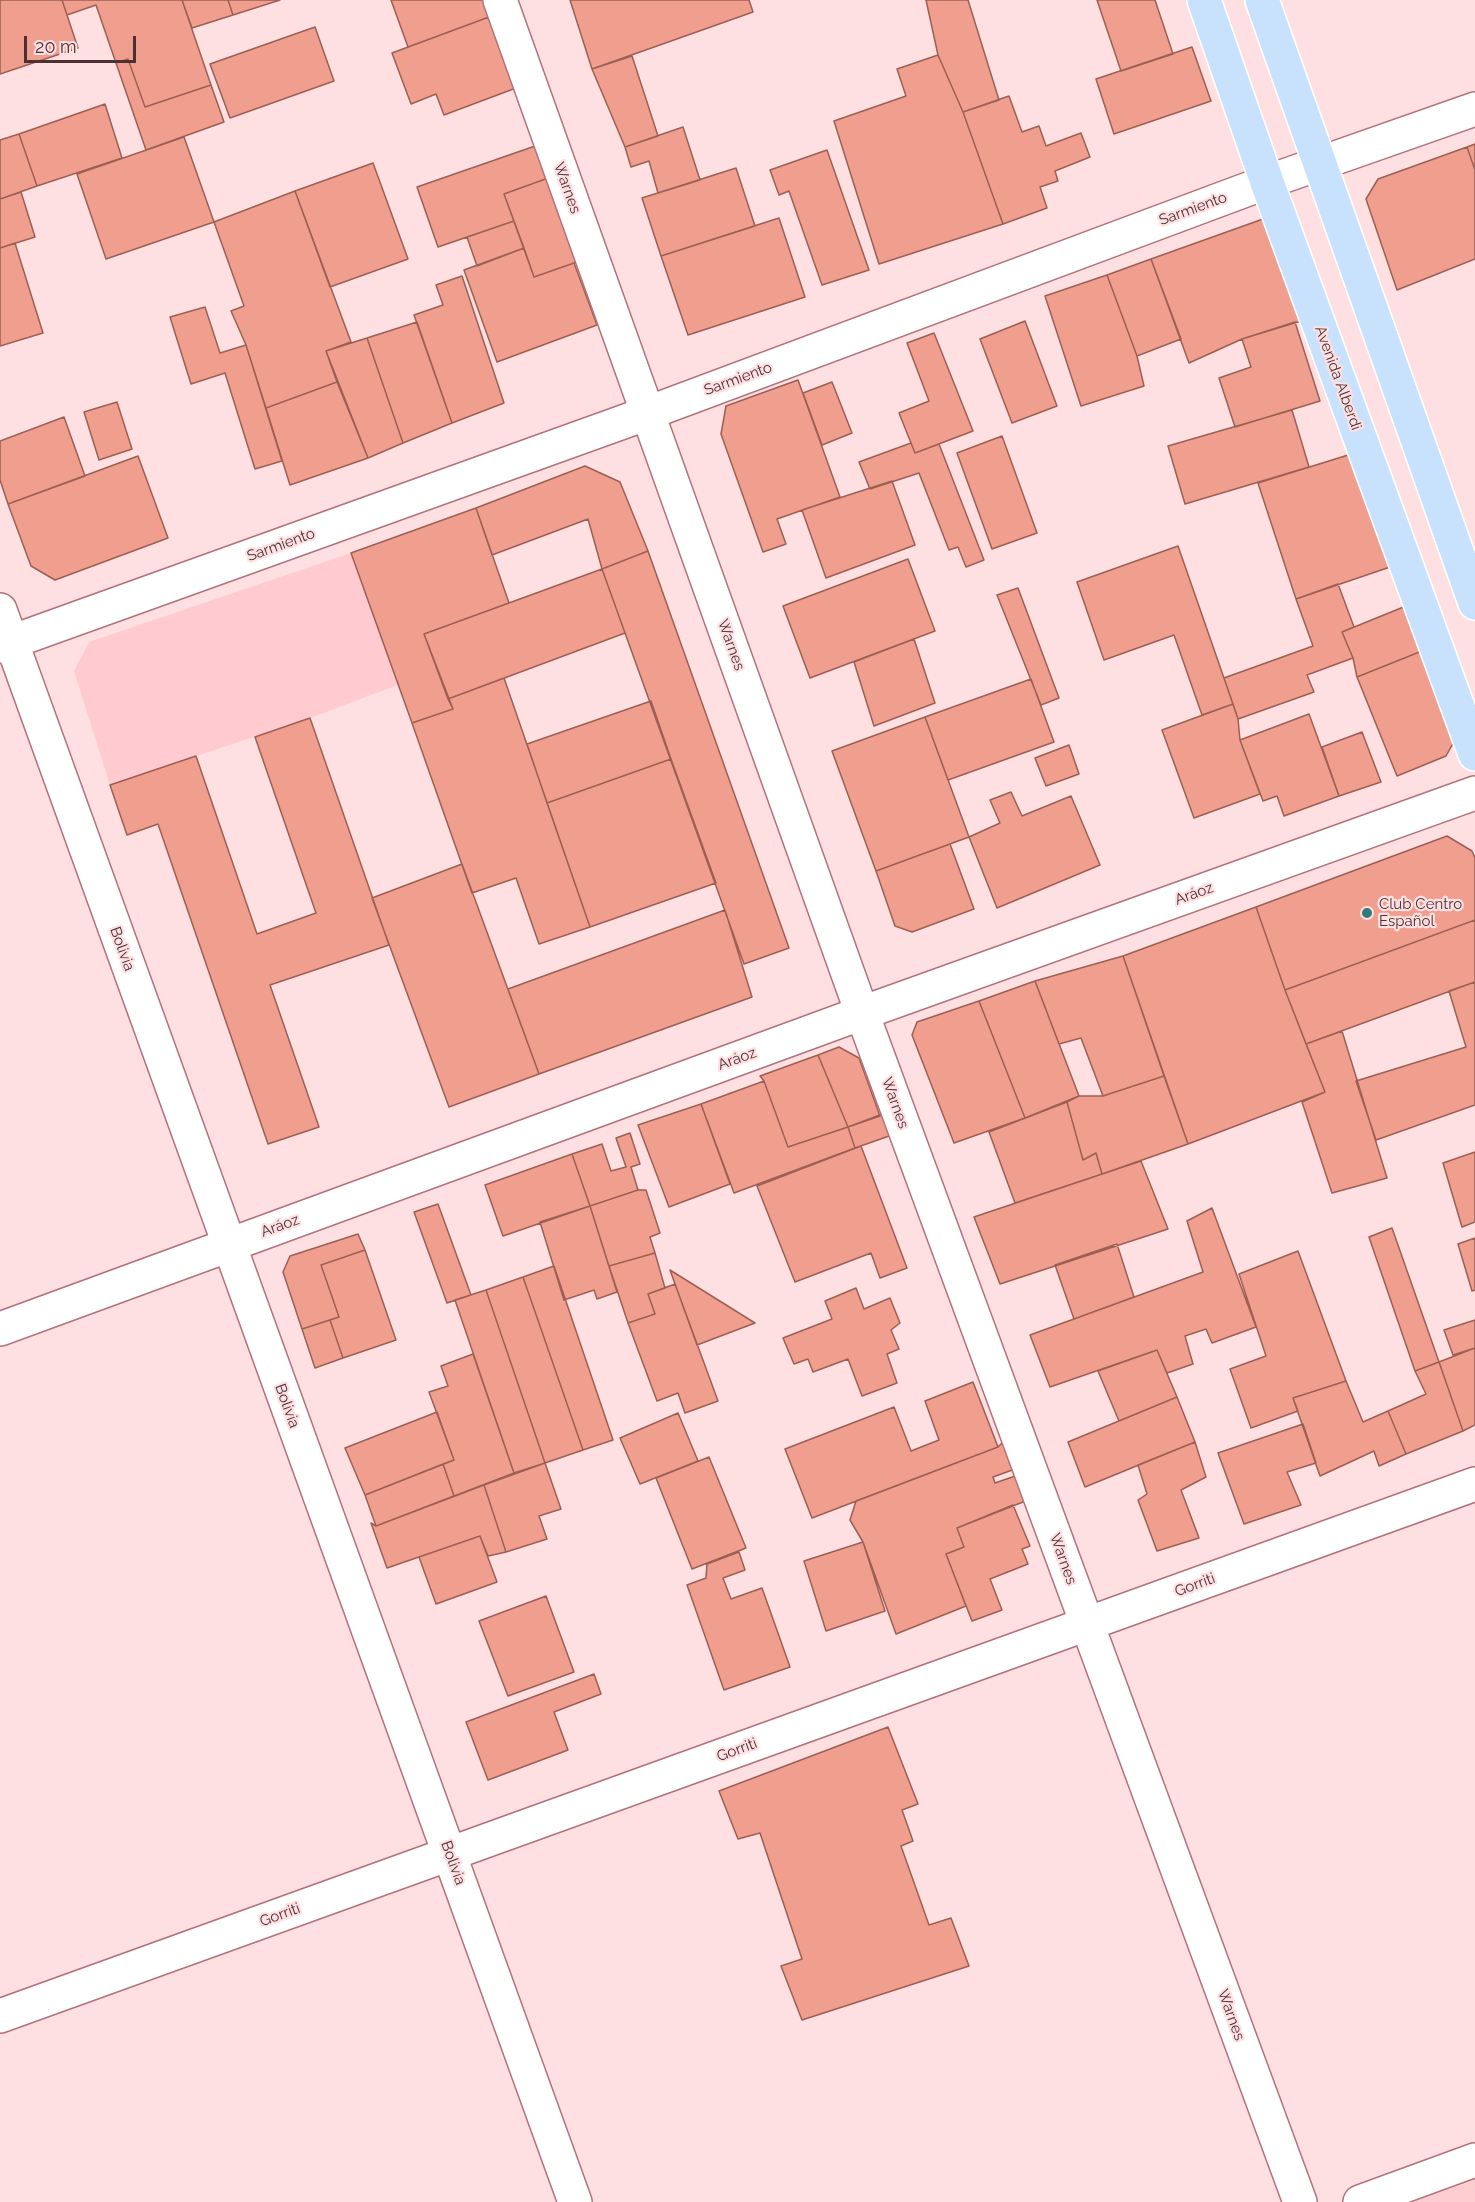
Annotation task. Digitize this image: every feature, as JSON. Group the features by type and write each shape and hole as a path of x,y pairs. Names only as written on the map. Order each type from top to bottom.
{"main road":[{"name":"Avenida Alberdi","path":"1204,0 1267,182 1475,754"},
{"path":"1262,0 1475,603"}],"street":[{"name":"Warnes","path":"500,0 862,1013 1300,2202"},
{"name":"Sarmiento","path":"6,644 648,413 1267,182 1475,109"},
{"name":"Bolivia","path":"0,610 6,644 229,1245 575,2202"},
{"name":"Aráoz","path":"0,1329 862,1013 1475,793"},
{"name":"Gorriti","path":"0,2016 1475,1484"},
{"path":"1360,2202 1475,2160"}],"shaded area":[{"path":"351,553 398,685 310,718 110,785 74,671 89,642"},
{"path":"1475,2180 1475,2202 1411,2202"}],"building":[{"path":"0,0 62,0 78,48 0,74"},
{"path":"62,0 182,0 211,85 145,107 128,59 116,63 96,5 67,15"},
{"path":"182,0 228,0 233,15 192,28"},
{"path":"228,0 280,0 233,15"},
{"path":"391,0 483,0 489,17 408,47"},
{"path":"570,0 749,0 753,12 592,69"},
{"path":"926,0 968,0 999,100 963,112 938,55"},
{"path":"1097,0 1155,0 1173,54 1121,71"},
{"path":"489,17 516,88 444,115 436,94 411,104 392,53"},
{"path":"315,27 334,81 230,118 210,64"},
{"path":"1192,47 1211,101 1114,134 1096,79"},
{"path":"938,55 963,112 1003,224 879,264 834,121 906,96 897,69"},
{"path":"632,56 658,136 625,147 592,69"},
{"path":"128,59 145,107 211,85 224,122 146,150 116,63"},
{"path":"1009,96 1022,132 1039,126 1046,146 1081,133 1090,157 1055,171 1058,181 1040,187 1047,208 1003,224 963,112"},
{"path":"105,104 122,158 37,186 19,134"},
{"path":"683,127 700,180 658,193 649,161 631,167 625,147"},
{"path":"19,134 37,186 0,199 0,140"},
{"path":"184,137 214,222 106,259 77,174"},
{"path":"1475,144 1475,170 1467,147"},
{"path":"538,145 551,177 504,194 514,221 438,247 417,187"},
{"path":"1467,147 1475,170 1475,259 1397,290 1366,199 1378,179"},
{"path":"827,150 869,270 822,285 789,191 779,195 770,170"},
{"path":"373,163 408,259 330,287 295,191"},
{"path":"736,168 755,226 661,256 642,198"},
{"path":"551,177 581,256 574,263 534,277 504,194"},
{"path":"295,191 351,342 326,351 337,382 266,408 246,345 231,311 244,306 214,222"},
{"path":"21,192 35,237 0,248 0,199"},
{"path":"779,218 805,297 688,335 661,256"},
{"path":"1263,219 1301,321 1242,339 1189,363 1151,259"},
{"path":"514,221 524,248 477,266 467,237"},
{"path":"15,243 43,333 0,346 0,248"},
{"path":"524,248 534,277 574,263 597,325 497,362 464,270"},
{"path":"1151,259 1181,339 1137,356 1107,275"},
{"path":"1107,275 1137,356 1144,386 1081,406 1045,296"},
{"path":"462,276 504,403 452,423 414,315 443,305 436,285"},
{"path":"205,307 220,353 246,345 282,461 255,469 225,373 191,384 170,317"},
{"path":"1025,321 1057,406 1012,423 980,339"},
{"path":"417,322 452,423 403,443 367,338"},
{"path":"1295,322 1320,401 1235,427 1219,378 1251,367 1242,339"},
{"path":"934,333 973,431 915,453 899,413 929,401 907,343"},
{"path":"367,338 403,443 368,458 326,351"},
{"path":"798,380 840,497 777,519 786,544 763,552 721,434 726,406"},
{"path":"337,382 368,458 290,485 266,408"},
{"path":"832,382 852,433 822,445 803,393"},
{"path":"117,402 132,449 99,460 84,412"},
{"path":"1292,410 1309,467 1185,504 1168,446"},
{"path":"64,417 85,476 8,504 0,480 0,441"},
{"path":"1002,436 1037,533 992,549 957,453"},
{"path":"911,443 915,453 939,444 984,560 966,567 958,547 949,550 919,473 870,489 859,462"},
{"path":"1361,451 1396,565 1296,599 1258,483"},
{"path":"138,456 168,538 55,580 31,566 8,504"},
{"path":"585,466 620,482 648,551 602,569 588,519 492,555 476,508"},
{"path":"892,481 915,545 826,578 802,510"},
{"path":"476,508 509,603 424,634 453,709 412,723 351,553"},
{"path":"1178,546 1233,704 1202,715 1174,635 1104,660 1077,582"},
{"path":"648,551 789,948 744,964 602,569"},
{"path":"908,559 935,631 810,678 783,606"},
{"path":"602,569 625,633 448,699 424,634"},
{"path":"1338,584 1354,627 1342,632 1353,658 1307,675 1314,692 1238,719 1224,678 1313,646 1296,599"},
{"path":"1018,588 1059,698 1041,705 997,595"},
{"path":"1406,606 1427,649 1357,677 1353,658 1342,632"},
{"path":"914,639 935,703 874,726 854,662"},
{"path":"1427,649 1460,731 1446,756 1397,776 1357,677"},
{"path":"504,678 590,927 539,944 516,878 472,893 412,723 453,709 448,699"},
{"path":"1031,679 1054,742 948,780 925,717"},
{"path":"651,701 671,759 547,803 527,744"},
{"path":"1233,704 1238,719 1240,740 1260,794 1194,818 1162,730"},
{"path":"1309,714 1339,796 1284,816 1277,796 1263,801 1240,740"},
{"path":"925,717 969,837 876,871 832,751"},
{"path":"310,718 389,945 270,985 319,1127 268,1144 158,824 127,835 110,785 196,756 257,934 316,913 255,737"},
{"path":"1362,732 1381,782 1339,796 1322,747"},
{"path":"1069,745 1079,774 1046,786 1035,758"},
{"path":"671,759 716,883 590,927 547,803"},
{"path":"1011,792 1022,816 1071,796 1100,865 997,908 969,837 1000,823 990,800"},
{"name":"Club Centro Español","path":"1447,836 1472,851 1475,858 1475,920 1285,990 1256,907"},
{"path":"950,844 974,909 912,932 895,926 876,871"},
{"path":"462,864 539,1074 449,1107 372,898"},
{"path":"1256,907 1285,990 1325,1092 1188,1144 1123,956"},
{"path":"725,910 752,997 539,1074 508,989"},
{"path":"1475,920 1475,982 1306,1044 1285,990"},
{"path":"1123,956 1164,1076 1103,1096 1081,1038 1059,1044 1035,981"},
{"path":"1035,981 1079,1096 1025,1118 979,1001"},
{"path":"1475,982 1475,1105 1376,1140 1356,1081 1466,1047 1449,991"},
{"path":"979,1001 1025,1118 954,1143 912,1035 917,1022"},
{"path":"1342,1031 1387,1178 1332,1193 1302,1102 1325,1092 1306,1044"},
{"path":"839,1047 859,1058 880,1116 848,1127 818,1055"},
{"path":"818,1055 848,1127 788,1147 764,1081 760,1076"},
{"path":"1164,1076 1188,1144 1102,1174 1096,1153 1083,1160 1067,1102 1079,1096 1103,1096"},
{"path":"764,1081 788,1147 848,1127 855,1148 734,1193 701,1104"},
{"path":"1067,1102 1083,1160 1096,1153 1102,1174 1015,1203 989,1132"},
{"path":"701,1104 730,1184 669,1207 638,1125"},
{"path":"885,1113 892,1135 855,1148 848,1127"},
{"path":"630,1133 640,1164 631,1167 638,1190 590,1206 572,1154 602,1144 611,1171 626,1167 616,1138"},
{"path":"861,1146 907,1268 880,1278 871,1253 795,1282 757,1186"},
{"path":"1475,1152 1475,1222 1462,1227 1443,1163"},
{"path":"572,1154 590,1206 503,1236 485,1185"},
{"path":"1141,1161 1168,1229 1000,1284 974,1217"},
{"path":"638,1190 646,1190 660,1233 650,1237 655,1253 609,1266 590,1206"},
{"path":"438,1204 471,1295 447,1303 414,1212"},
{"path":"590,1206 617,1292 597,1299 594,1290 564,1300 540,1222"},
{"path":"1212,1208 1256,1327 1212,1343 1206,1329 1185,1336 1193,1364 1167,1373 1157,1350 1050,1387 1030,1335 1203,1272 1187,1221"},
{"path":"1392,1228 1439,1362 1415,1371 1369,1237"},
{"path":"358,1234 365,1250 321,1265 339,1317 302,1329 283,1272 290,1256"},
{"path":"1475,1238 1475,1290 1472,1291 1458,1244"},
{"path":"1117,1244 1134,1297 1074,1319 1055,1265"},
{"path":"365,1250 396,1340 343,1358 330,1320 339,1317 321,1265"},
{"path":"1298,1251 1346,1381 1293,1398 1298,1411 1251,1428 1230,1369 1266,1356 1239,1274"},
{"path":"655,1253 665,1288 648,1294 655,1314 628,1323 609,1266"},
{"path":"554,1266 613,1440 583,1450 523,1277"},
{"path":"670,1270 755,1323 697,1345"},
{"path":"523,1277 583,1450 545,1463 486,1290"},
{"path":"675,1284 718,1401 685,1413 678,1393 657,1401 628,1323 655,1314 648,1294"},
{"path":"856,1288 864,1309 890,1298 900,1323 891,1330 899,1349 887,1354 897,1383 862,1396 848,1359 813,1372 808,1359 794,1364 783,1338 832,1319 825,1301"},
{"path":"486,1290 545,1463 514,1473 455,1300"},
{"path":"330,1320 343,1358 315,1368 302,1329"},
{"path":"1475,1320 1475,1348 1453,1355 1444,1330"},
{"path":"1475,1348 1475,1425 1463,1431 1439,1362"},
{"path":"1157,1350 1177,1397 1119,1421 1098,1371"},
{"path":"473,1354 514,1473 454,1496 443,1464 454,1460 429,1392 448,1386 441,1366"},
{"path":"1439,1362 1463,1431 1406,1454 1388,1411 1426,1394 1415,1371"},
{"path":"1346,1381 1363,1422 1388,1411 1406,1454 1379,1466 1374,1451 1320,1476 1293,1398"},
{"path":"973,1382 998,1447 812,1518 785,1449 894,1407 911,1451 939,1440 925,1401"},
{"path":"1177,1397 1195,1442 1085,1487 1068,1442"},
{"path":"437,1412 454,1460 365,1495 345,1448"},
{"path":"678,1413 698,1461 640,1484 620,1438"},
{"path":"1303,1424 1316,1463 1287,1472 1301,1505 1244,1524 1218,1453"},
{"path":"1004,1441 1015,1469 993,1477 995,1483 1018,1475 1028,1500 957,1528 964,1547 946,1554 966,1606 896,1634 863,1542 850,1520 856,1501 998,1447"},
{"path":"1195,1442 1206,1477 1181,1490 1199,1538 1157,1551 1138,1500 1147,1494 1138,1465"},
{"path":"709,1457 746,1548 692,1569 656,1478"},
{"path":"545,1463 561,1509 539,1516 547,1539 506,1552 484,1485"},
{"path":"443,1464 454,1496 376,1526 365,1495"},
{"path":"484,1485 506,1552 488,1556 480,1536 387,1568 371,1523 376,1526"},
{"path":"1013,1505 1030,1546 1022,1549 1028,1564 990,1579 1002,1610 972,1621 946,1554 964,1547 957,1528"},
{"path":"480,1536 497,1582 436,1604 419,1557"},
{"path":"863,1542 885,1611 826,1631 804,1561"},
{"path":"739,1552 745,1570 723,1578 731,1599 762,1588 790,1667 724,1690 687,1585 706,1578 707,1564"},
{"path":"546,1596 574,1672 508,1696 479,1621"},
{"path":"594,1674 601,1694 554,1712 568,1750 488,1780 466,1722"},
{"path":"888,1727 918,1804 902,1810 913,1841 901,1846 929,1925 951,1918 969,1966 802,2020 781,1966 802,1959 760,1833 738,1839 719,1791"}],"place":[{"name":"Club Centro Español","path":"1367,913"}]}
